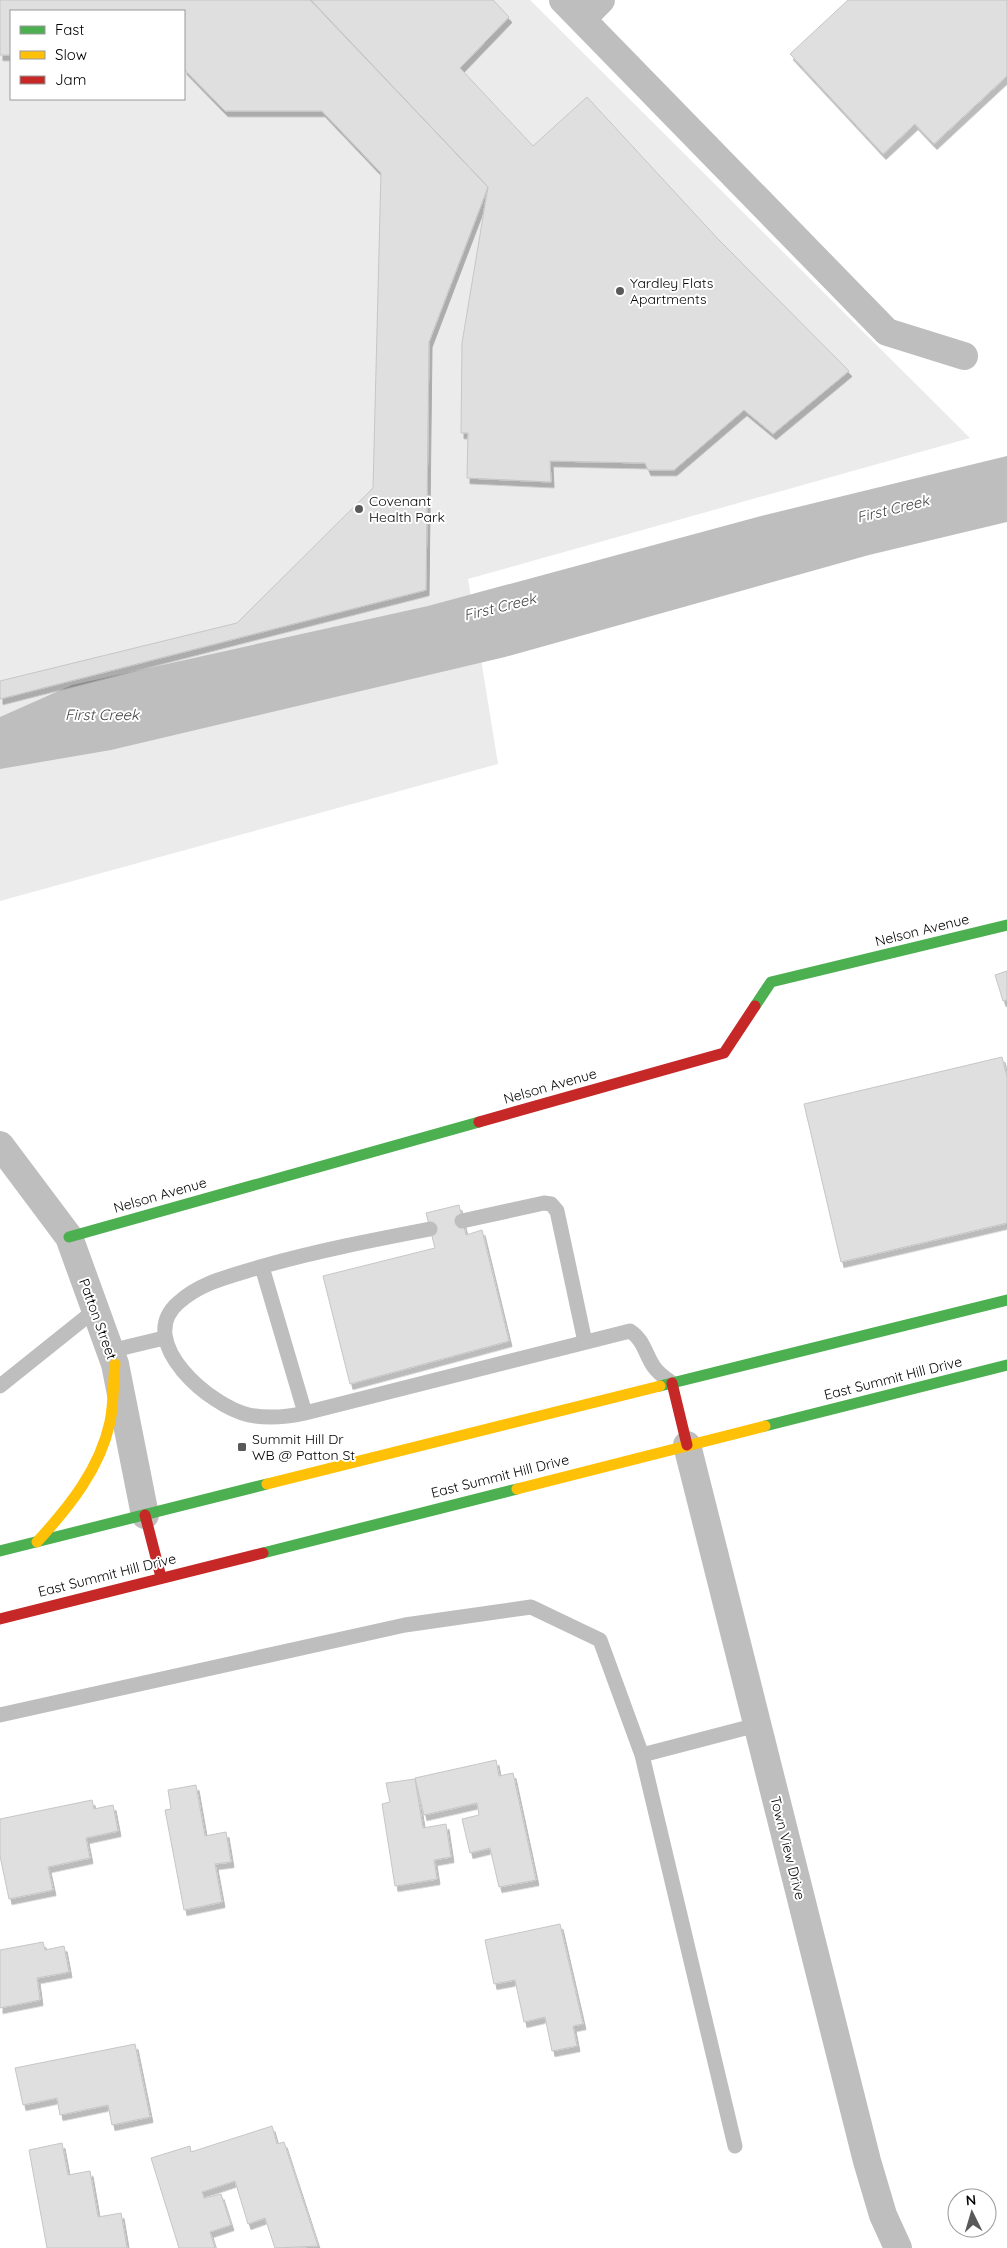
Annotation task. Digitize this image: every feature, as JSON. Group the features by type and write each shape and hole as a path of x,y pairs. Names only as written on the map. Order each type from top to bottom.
{"main road":[{"name":"Nelson Avenue","path":"69,1237 724,1053 771,982 1007,925"},
{"path":"0,1551 1007,1300"},
{"path":"37,1542 65,1512 88,1477 102,1450 110,1421 112,1358"},
{"name":"East Summit Hill Drive","path":"0,1618 1007,1366"},
{"path":"672,1383 688,1445"},
{"path":"145,1515 161,1577"}],"street":[{"path":"563,0 887,332 964,356"},
{"path":"582,19 601,0"},
{"name":"Patton Street","path":"0,1144 69,1237 112,1358 145,1515"},
{"name":"Town View Drive","path":"688,1445 866,2161 883,2215 898,2248"}],"lane":[{"path":"462,1221 536,1205 551,1204 557,1210 585,1342"},
{"path":"430,1228 321,1250 203,1286 188,1295 170,1311 165,1320 164,1338 169,1352 181,1370 216,1400 248,1415 266,1418 305,1413 630,1331 640,1339 661,1376 672,1383"},
{"path":"262,1267 305,1413"},
{"path":"0,1386 95,1310"},
{"path":"112,1358 164,1338"},
{"path":"0,1715 405,1625 531,1607 600,1640 642,1755 735,2146"},
{"path":"642,1755 757,1725"}],"shaded area":[{"name":"Covenant Health Park","path":"0,0 530,0 970,438 468,579 498,764 0,901"}],"water":[{"name":"First Creek","path":"1007,456 1007,522 869,555 505,657 111,750 0,769 0,717 72,685 428,606 761,516"}],"building":[{"path":"0,0 311,0 488,187 429,342 426,590 0,699 0,681 237,623 373,488 381,173 322,111 225,111 185,70 185,10 10,10 10,55 0,55"},
{"name":"Yardley Flats Apartments","path":"310,0 493,0 509,17 460,68 533,146 587,97 718,239 849,371 773,434 744,410 674,470 648,470 645,463 550,461 551,482 467,478 468,433 461,433 462,343 488,187"},
{"path":"848,0 1007,0 1007,76 934,144 915,124 883,154 790,54"},
{"path":"1007,971 1007,1000 1003,1001 995,975"},
{"path":"1002,1057 1007,1077 1007,1223 841,1262 804,1104"},
{"path":"459,1205 466,1235 482,1230 509,1341 350,1384 323,1276 435,1248 426,1213"},
{"path":"496,1760 499,1776 513,1773 536,1880 499,1887 490,1848 470,1853 462,1819 479,1815 477,1803 424,1815 415,1778"},
{"path":"415,1779 423,1828 446,1824 451,1857 434,1860 437,1879 395,1886 382,1804 390,1802 386,1783"},
{"path":"196,1785 205,1836 226,1832 231,1862 215,1864 222,1902 184,1910 165,1810 171,1809 168,1790"},
{"path":"92,1800 94,1809 113,1805 118,1831 86,1838 90,1858 48,1867 53,1890 9,1899 0,1856 0,1819"},
{"path":"560,1924 583,2024 573,2026 577,2046 552,2051 545,2017 524,2022 515,1980 494,1984 485,1940"},
{"path":"43,1942 45,1950 64,1946 69,1972 37,1978 40,2000 0,2008 0,1950"},
{"path":"135,2044 150,2117 112,2125 108,2105 60,2115 57,2098 23,2105 15,2068"},
{"path":"272,2126 277,2144 284,2142 318,2246 275,2248 265,2218 248,2224 235,2181 202,2192 204,2198 221,2194 231,2225 210,2232 215,2248 179,2248 151,2158 190,2146 191,2152"},
{"path":"62,2143 68,2175 90,2171 98,2217 121,2213 127,2248 47,2248 29,2150"}],"traffic: fast":[{"path":"755,1006 771,982 1007,925"},
{"path":"69,1237 479,1122"},
{"path":"660,1386 1007,1300"},
{"path":"765,1426 1007,1365"},
{"path":"0,1551 267,1484"},
{"path":"263,1553 517,1489"}],"traffic: slow":[{"path":"37,1542 72,1501 99,1456 110,1422 115,1364"},
{"path":"267,1484 660,1386"},
{"path":"517,1489 765,1426"}],"traffic: jam":[{"path":"479,1122 724,1053 755,1006"},
{"path":"672,1383 687,1445"},
{"path":"145,1515 161,1577"},
{"path":"0,1619 263,1553"}],"place":[{"name":"Yardley Flats Apartments","path":"620,291"},
{"name":"Covenant Health Park","path":"359,509"},
{"name":"Summit Hill Dr WB @ Patton St","path":"242,1447"}]}
